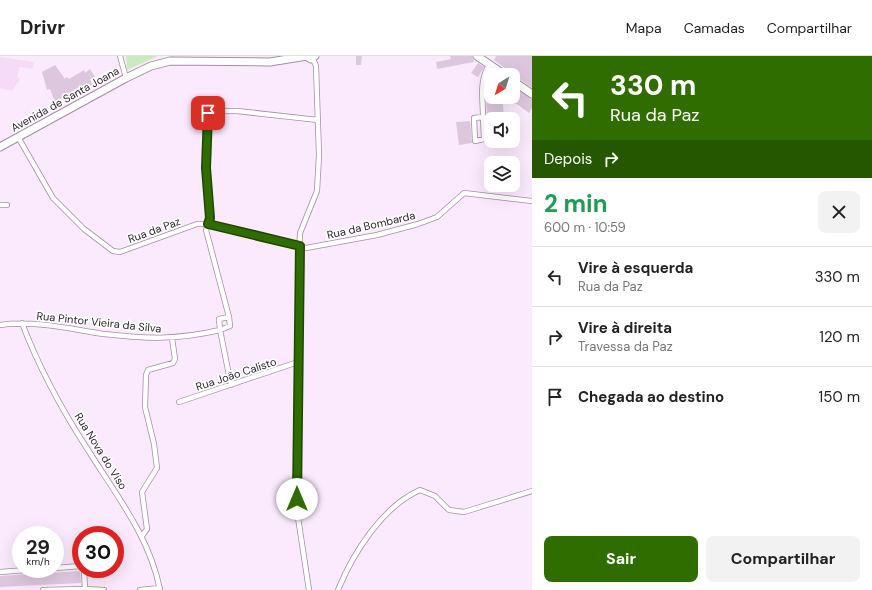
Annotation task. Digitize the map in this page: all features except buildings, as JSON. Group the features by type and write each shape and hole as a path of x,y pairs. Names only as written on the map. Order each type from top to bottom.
{"street":[{"path":"120,56 126,78"},
{"path":"477,56 494,68"},
{"path":"309,590 297,511 298,362 301,281 300,233 317,191 319,155 316,66 310,57"},
{"name":"Avenida de Santa Joana","path":"0,147 126,78 170,58 270,62 310,57"},
{"path":"483,117 474,118 475,141 484,139 482,82 489,65"},
{"path":"520,85 532,94"},
{"path":"220,330 230,326 229,317 206,230 210,218 206,168 208,113 210,111 237,111 318,120"},
{"name":"Rua da Paz","path":"18,138 53,198 84,229 113,251 120,252 197,224 208,224 300,246"},
{"name":"Rua da Bombarda","path":"300,246 306,248 377,235 418,224 437,217 464,193 532,201"},
{"path":"0,205 7,205"},
{"path":"229,317 219,319 231,385"},
{"name":"Rua Pintor Vieira da Silva","path":"0,325 22,323 146,338 172,338 220,330"},
{"name":"Rua Nova do Viso","path":"22,323 36,359 88,450 115,490 142,536 160,589"},
{"path":"142,536 147,529 142,492 157,468 154,444 145,407 146,375 148,370 173,363 175,358 172,338"},
{"name":"Rua João Calisto","path":"179,402 298,362"},
{"path":"338,590 354,557 375,526 408,496 420,490 435,496 449,510 464,512 532,491"},
{"path":"0,572 12,571"},
{"path":"84,578 85,589"},
{"path":"140,590 160,589"},
{"path":"44,590 104,590"}],"shaded area":[{"path":"0,57 34,62 33,69 20,67 17,77 20,79 12,91 0,88"}],"green space":[{"path":"126,56 158,56 127,70"}],"route":[{"path":"208,113 206,115 206,168 210,218 208,224 220,225 237,231 300,246 301,281 298,319 297,499"}]}
